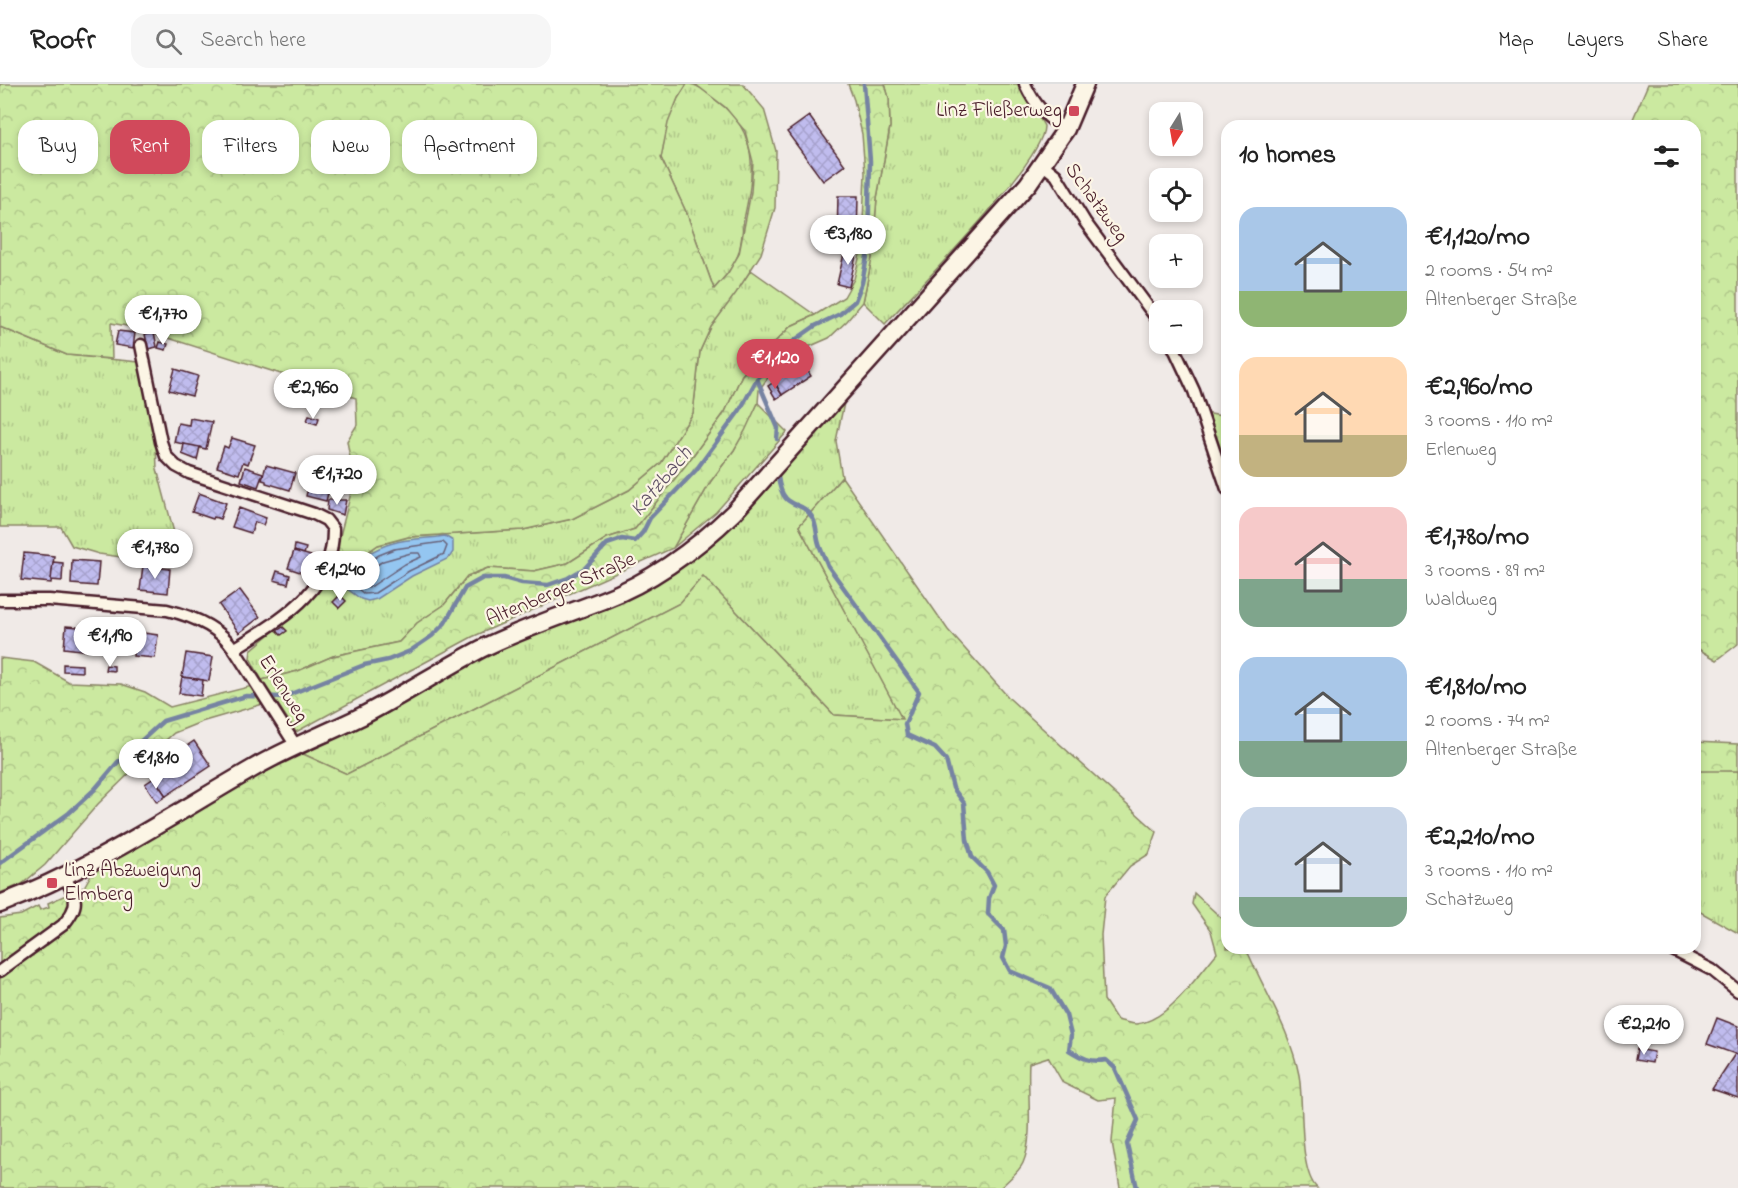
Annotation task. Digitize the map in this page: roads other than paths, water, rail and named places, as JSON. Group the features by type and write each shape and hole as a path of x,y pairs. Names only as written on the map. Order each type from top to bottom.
{"street":[{"path":"1025,84 1042,112 1055,124 1066,129"},
{"name":"Altenberger Straße","path":"0,904 64,877 254,767 364,715 514,633 604,600 632,587 687,554 734,512 1008,208 1066,129 1085,84"},
{"name":"Schatzweg","path":"1042,164 1056,175 1084,222 1149,308"},
{"name":"Erlenweg","path":"141,345 161,442 166,456 176,466 213,482 314,514 326,520 333,529 331,553 326,570 318,584 280,619 234,648 296,746"},
{"path":"1177,354 1194,391 1221,471"},
{"path":"0,600 49,600 183,613 217,631 234,648"},
{"path":"0,971 63,925 71,915 76,905 76,896 64,877"},
{"path":"1681,954 1712,970 1738,991"}],"water":[{"path":"445,536 453,541 453,552 449,558 412,576 377,599 368,601 361,599 339,583 337,576 378,548 399,541"}],"waterway":[{"name":"Katzbach","path":"0,863 69,813 95,789 117,763 163,721 246,696 283,697 364,665 388,660 410,651 432,636 445,623 465,588 483,578 504,578 522,583 548,585 568,578 585,568 607,544 622,539 635,541 650,518 696,470 740,410 757,379 795,340 815,326 840,314 855,301 862,283 868,251 870,161 864,84"},
{"path":"757,379 778,428 777,439"},
{"path":"778,477 784,496 808,511 814,520 819,544 828,566 919,692 905,724 907,735 935,748 946,760 953,788 964,803 967,840 972,857 987,872 994,885 989,898 988,914 1004,930 1006,946 1003,958 1010,971 1050,988 1066,1015 1071,1035 1069,1050 1087,1059 1106,1060 1115,1068 1138,1120 1127,1144 1137,1188"}],"place":[{"name":"Linz Fließerweg","path":"1074,111"},
{"name":"Linz Abzweigung Elmberg","path":"52,883"}]}
